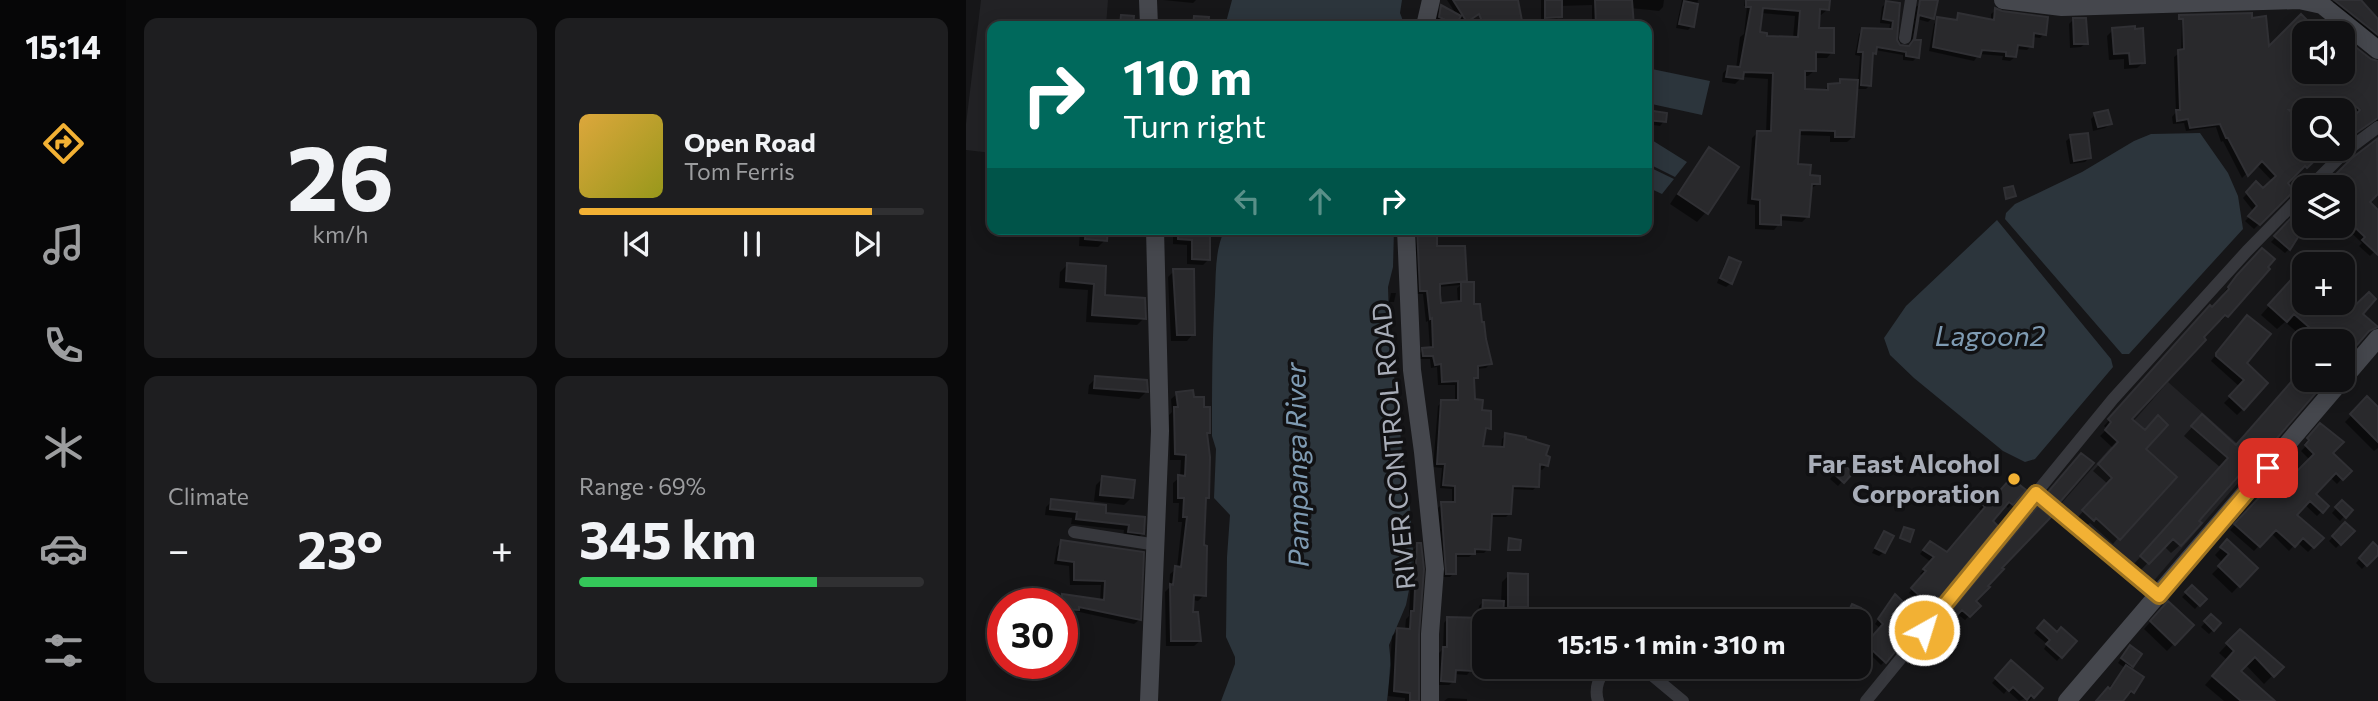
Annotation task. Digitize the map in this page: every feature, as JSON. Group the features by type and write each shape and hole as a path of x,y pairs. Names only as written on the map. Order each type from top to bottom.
{"street":[{"path":"1148,0 1149,21"},
{"path":"1427,21 1431,0"},
{"path":"1905,38 1911,0"},
{"path":"2003,0 2062,7 2299,0 2322,5 2378,50"},
{"path":"2322,175 2346,151 2378,127"},
{"path":"1866,701 2139,369 2292,205"},
{"path":"1149,701 1160,430 1155,235"},
{"name":"RIVER CONTROL ROAD","path":"1406,235 1412,370 1435,569 1430,634 1430,701"},
{"path":"2355,365 2378,338"},
{"path":"2067,701 2332,392"},
{"path":"2036,493 2159,596"},
{"path":"1074,532 1157,545"},
{"path":"1598,701 1599,679"},
{"path":"1657,679 1684,701"}],"shaded area":[{"path":"981,0 1108,0 1106,21 987,21 987,152 966,150 966,124"},
{"path":"2168,382 2257,461 2151,584 2060,505"}],"water":[{"path":"1232,0 1402,0 1400,13 1403,21 1226,21"},
{"path":"1652,69 1710,81 1702,115 1652,104"},
{"path":"2200,133 2228,173 2238,196 2243,229 2129,354 2122,354 2005,219 2006,213 2015,204 2082,172 2134,141 2151,134"},
{"path":"1652,140 1687,162 1675,177 1652,166"},
{"path":"1652,168 1674,179 1662,194 1652,189"},
{"name":"Lagoon2","path":"1997,220 2111,359 2113,367 2035,459 2025,462 2003,451 1914,378 1890,355 1884,338 1906,306"},
{"name":"Pampanga River","path":"1223,235 1394,235 1393,267 1388,287 1390,348 1404,478 1410,507 1414,565 1406,605 1389,645 1391,665 1387,701 1221,701 1235,664 1235,657 1226,637 1230,515 1214,498 1216,449 1212,436 1213,347 1219,244"}],"building":[{"path":"1453,0 1518,0 1522,21 1482,21 1479,14 1466,21"},
{"path":"1545,0 1562,0 1562,17 1545,18"},
{"path":"1595,0 1632,0 1634,21 1596,21"},
{"path":"1746,0 1830,0 1829,10 1820,9 1819,28 1834,28 1834,53 1816,52 1816,71 1805,71 1805,89 1828,90 1828,84 1840,83 1840,79 1858,80 1854,137 1835,137 1835,131 1800,130 1798,164 1811,165 1810,175 1820,176 1820,184 1812,184 1809,217 1781,215 1781,225 1760,224 1760,200 1752,199 1757,131 1771,131 1773,73 1744,72 1743,79 1726,77 1728,66 1740,67 1751,7 1746,7","holes":["1763,8 1800,11 1798,37 1767,36 1767,33 1760,32"]},
{"path":"1920,0 1938,0 1934,19 1919,15 1915,40 1921,40 1919,58 1906,56 1906,52 1877,47 1876,54 1873,53 1871,86 1861,85 1863,52 1858,52 1862,28 1892,29 1893,21 1883,19 1886,1 1900,3 1897,40 1900,45 1909,46 1914,39"},
{"path":"2334,0 2361,0 2378,19 2378,35"},
{"path":"1684,1 1698,4 1694,27 1679,24"},
{"path":"1441,5 1461,16 1458,21 1448,21 1439,17"},
{"path":"1995,8 2048,17 2046,35 2034,33 2033,47 2018,45 2016,57 2006,56 2006,52 1982,50 1980,57 1933,47 1937,17 1957,20 1958,13 1994,20"},
{"path":"2252,13 2252,18 2266,16 2269,46 2292,23 2292,84 2355,84 2355,47 2378,61 2378,118 2355,134 2355,115 2360,110 2355,106 2355,98 2292,98 2292,110 2289,110 2292,113 2292,161 2314,161 2296,175 2292,175 2288,183 2292,193 2260,225 2248,216 2257,206 2246,192 2256,181 2263,188 2276,176 2262,161 2248,176 2220,124 2190,128 2188,119 2177,121 2176,110 2180,110 2178,50 2184,49 2183,19 2179,19 2179,15"},
{"path":"2301,14 2308,21 2294,21"},
{"path":"1121,15 1134,16 1134,21 1120,21"},
{"path":"1194,16 1209,17 1209,21 1194,21"},
{"path":"2073,18 2086,18 2088,44 2074,44"},
{"path":"2135,26 2135,29 2143,28 2145,63 2130,64 2129,53 2114,54 2112,28"},
{"path":"2108,110 2112,124 2098,127 2094,113"},
{"path":"1652,111 1667,113 1666,122 1652,121"},
{"path":"2088,133 2091,158 2074,161 2070,135"},
{"path":"2377,139 2378,194 2370,202 2378,210 2378,255 2362,240 2365,237 2355,227 2355,175 2335,175 2349,161 2355,161 2355,156"},
{"path":"1709,147 1739,167 1708,214 1678,194"},
{"path":"2013,186 2016,196 2006,199 2004,188"},
{"path":"2292,217 2292,238 2298,238 2290,250 2274,236"},
{"path":"1085,235 1108,235 1107,241 1085,239"},
{"path":"1178,235 1210,235 1210,260 1192,259 1192,240 1178,239"},
{"path":"1417,235 1437,235 1437,246 1465,246 1467,281 1440,284 1440,294 1441,303 1461,301 1461,282 1474,282 1474,304 1480,304 1492,364 1478,366 1478,378 1474,378 1475,399 1483,400 1482,410 1491,411 1491,429 1486,428 1483,446 1504,447 1505,433 1526,437 1549,446 1546,455 1550,457 1548,466 1540,464 1539,487 1513,486 1511,514 1492,514 1490,550 1475,549 1475,554 1456,554 1456,574 1446,574 1441,502 1455,502 1455,486 1443,485 1445,464 1437,464 1441,400 1458,400 1458,381 1442,382 1441,364 1435,365 1433,356 1423,356 1422,348 1433,347 1432,318 1430,319 1427,291 1420,291"},
{"path":"2262,248 2275,259 2268,267 2270,269 2228,317 2225,315 2204,337 2206,340 2132,419 2145,430 2158,415 2168,425 2146,449 2177,477 2120,540 2096,518 2094,521 2082,510 2112,478 2098,464 2118,442 2105,430 2111,422 2108,419 2210,305 2212,307 2229,289 2237,275"},
{"path":"1729,257 1741,262 1732,284 1720,278"},
{"path":"1067,263 1106,266 1105,295 1145,298 1146,319 1092,315 1094,284 1066,281"},
{"path":"1173,269 1194,269 1195,335 1177,335"},
{"path":"2292,279 2293,315 2287,322 2268,305"},
{"path":"2369,292 2376,299 2363,314 2378,327 2369,331 2355,347 2355,329 2311,329 2295,315 2355,315 2355,305"},
{"path":"2247,315 2271,334 2247,363 2268,383 2244,410 2229,396 2244,380 2216,356 2216,353"},
{"path":"1095,376 1147,380 1148,392 1094,388"},
{"path":"2292,381 2292,392 2317,392 2260,458 2257,455 2199,521 2202,523 2181,546 2173,539 2149,564 2140,556 2228,458 2191,426 2202,414 2236,445"},
{"path":"1193,390 1194,397 1204,397 1204,407 1210,407 1210,433 1207,433 1210,457 1209,498 1206,498 1204,545 1207,546 1206,596 1194,595 1193,612 1198,612 1201,641 1171,641 1170,584 1173,585 1175,566 1181,567 1187,517 1183,517 1184,498 1178,498 1178,475 1185,476 1186,455 1175,454 1174,407 1178,407 1176,392"},
{"path":"2367,396 2378,407 2378,442 2350,414"},
{"path":"2320,423 2344,442 2333,453 2352,471 2343,480 2336,473 2316,494 2329,506 2323,513 2310,501 2297,515 2324,538 2314,548 2303,538 2295,547 2276,530 2260,547 2234,524 2270,486 2285,464 2295,473 2314,454 2305,445 2309,440 2307,438"},
{"path":"2081,453 2094,463 2060,502 2048,492"},
{"path":"1842,463 1853,473 1844,483 1833,473"},
{"path":"1102,476 1135,480 1133,498 1100,495"},
{"path":"2011,478 2026,490 2013,505 2009,502 1993,521 1998,526 1932,607 1911,588 1934,557 1923,550 1930,541 1947,552 1985,507 1982,504 1992,492 1996,495"},
{"path":"1051,499 1106,505 1106,513 1145,517 1144,534 1128,532 1129,525 1076,519 1077,512 1050,509"},
{"path":"2342,500 2353,510 2346,518 2335,507"},
{"path":"2038,506 2051,517 2002,568 2004,569 1988,586 1990,587 1976,601 1981,606 1970,617 1962,610 1954,618 1949,613"},
{"path":"2345,522 2355,531 2341,545 2332,536"},
{"path":"1904,527 1914,530 1910,542 1900,538"},
{"path":"1884,531 1894,536 1885,553 1875,548"},
{"path":"1509,538 1521,540 1520,550 1508,550"},
{"path":"2227,539 2258,568 2240,587 2218,566 2229,554 2220,547"},
{"path":"1061,540 1144,552 1141,620 1079,607 1078,610 1078,596 1104,600 1105,581 1074,580 1074,562 1058,560"},
{"path":"2373,542 2378,547 2378,555 2367,566 2359,558"},
{"path":"1417,543 1421,543 1424,569 1419,634 1419,701 1410,701 1410,693 1394,691 1397,628 1410,629 1411,611 1414,611"},
{"path":"1508,573 1528,574 1528,607 1508,607"},
{"path":"2192,585 2207,599 2200,606 2185,592"},
{"path":"1895,594 1921,619 1886,663 1871,649 1871,638 1883,624 1878,619"},
{"path":"1483,600 1504,601 1504,609 1482,609"},
{"path":"2168,601 2194,625 2175,645 2150,621"},
{"path":"1852,604 1861,608 1860,609 1850,609"},
{"path":"2211,614 2221,623 2214,631 2204,621"},
{"path":"1447,617 1472,618 1472,671 1456,670 1455,682 1441,681 1443,647 1447,647"},
{"path":"2044,620 2057,632 2061,627 2077,641 2062,658 2046,644 2050,640 2037,628"},
{"path":"2240,629 2284,667 2274,677 2255,657 2241,671 2275,701 2241,701 2212,676 2234,651 2226,643"},
{"path":"2130,645 2142,654 2133,667 2121,658"},
{"path":"2011,660 2043,688 2034,698 2031,695 2027,700 2013,687 2009,691 1995,678"},
{"path":"2126,665 2144,677 2134,693 2131,691 2123,701 2096,701 2108,687 2110,689"}],"place":[{"name":"Far East Alcohol Corporation","path":"2014,479"}],"route":[{"path":"1924,630 2036,493 2159,596 2268,468"}]}
